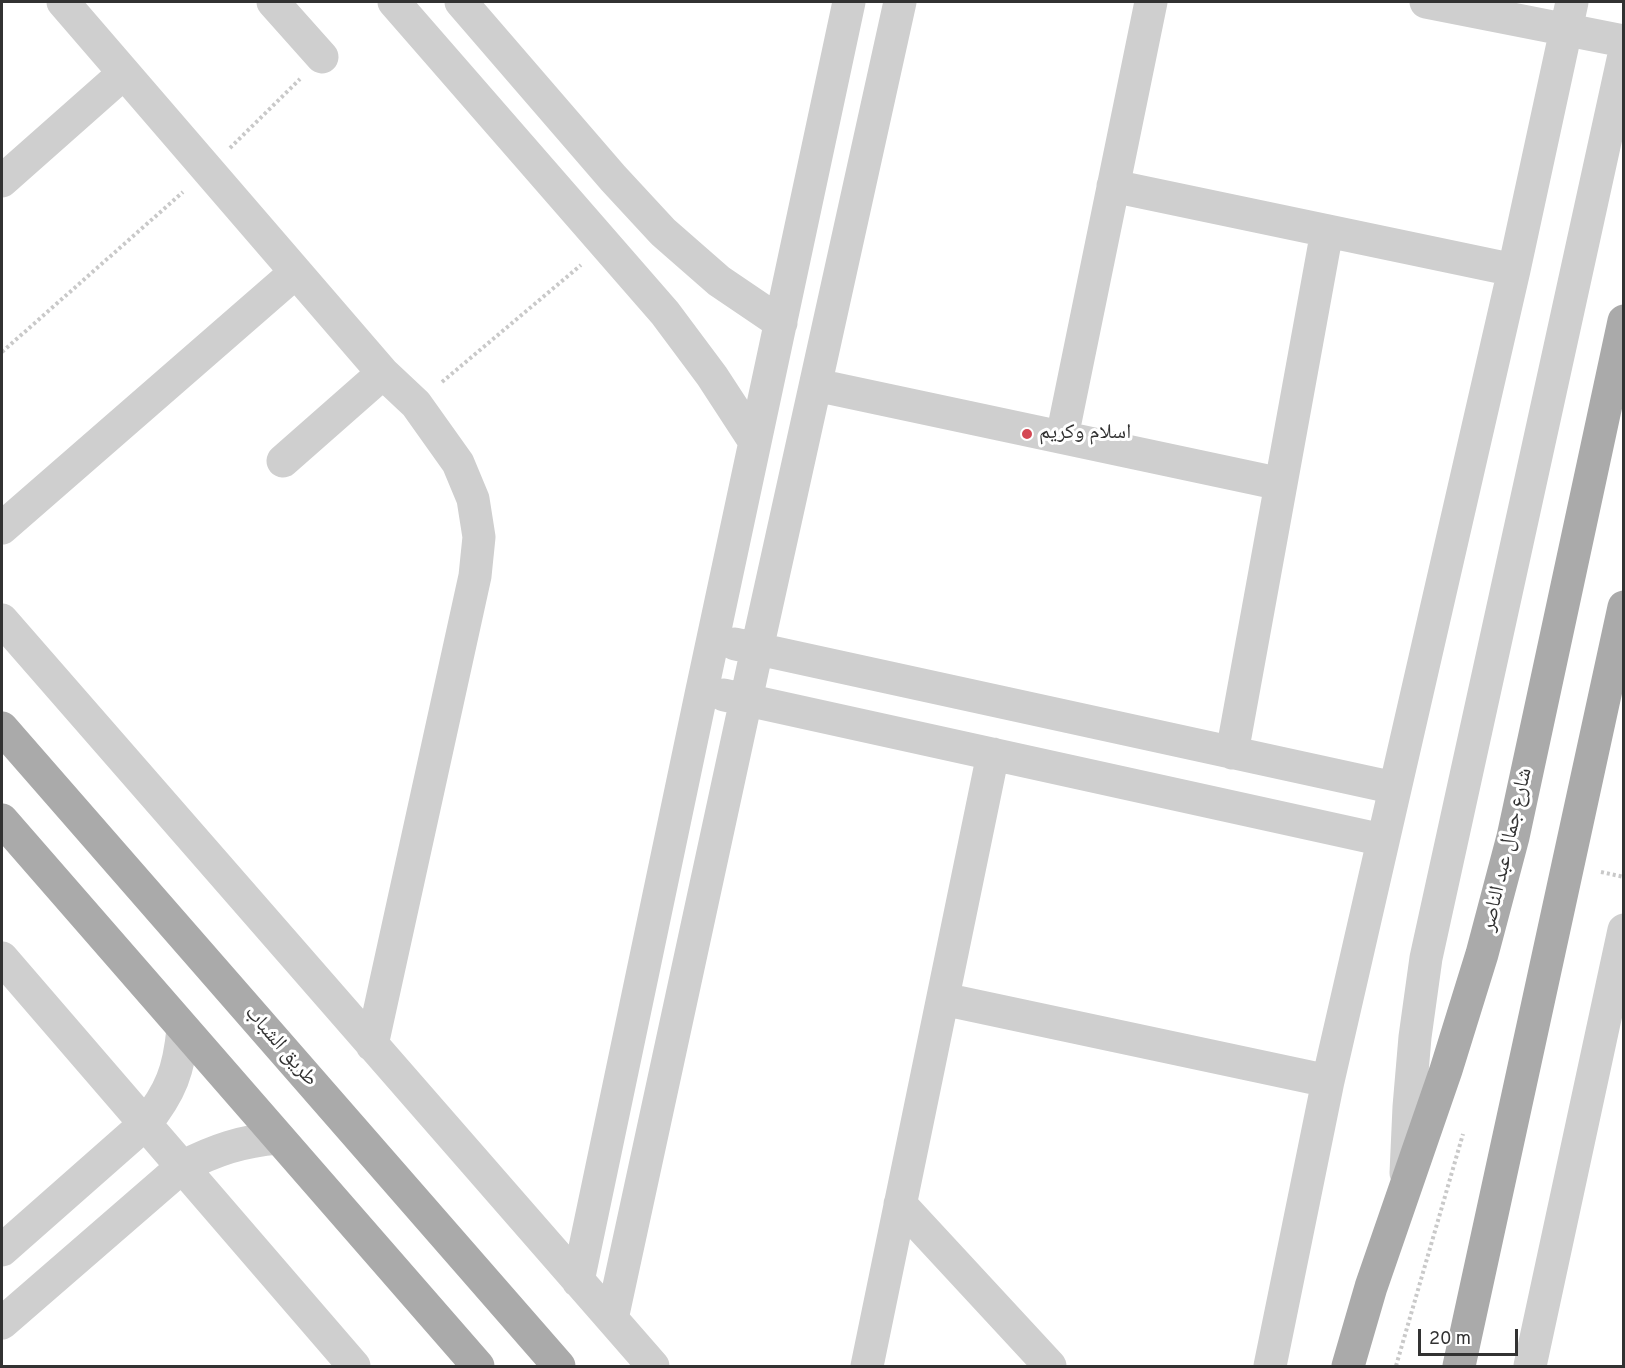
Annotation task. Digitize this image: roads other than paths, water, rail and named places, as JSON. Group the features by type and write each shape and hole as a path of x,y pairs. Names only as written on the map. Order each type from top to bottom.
{"main road":[{"name":"شارع جمال عبد الناصر","path":"1348,1366 1371,1287 1446,1070 1476,975 1513,837 1623,321"},
{"path":"1459,1366 1623,607"},
{"name":"طريق الشباب","path":"2,728 559,1366"},
{"path":"2,820 478,1366"}],"street":[{"path":"63,2 383,373 416,404 458,463 473,499 479,537 475,576 372,1045"},
{"path":"394,2 665,313 712,376 755,442"},
{"path":"461,2 613,178 663,232 719,281 781,323"},
{"path":"578,1281 849,2"},
{"path":"612,1319 900,2"},
{"path":"1062,437 1151,2"},
{"path":"1426,2 1569,16 1623,41"},
{"path":"287,6 322,57"},
{"path":"1270,1366 1328,1081 1514,270 1569,16"},
{"path":"1406,1184 1408,1107 1426,958 1623,55"},
{"path":"2,181 124,73"},
{"path":"1113,186 1514,270"},
{"path":"1232,753 1327,231"},
{"path":"2,528 296,272"},
{"path":"283,461 383,373"},
{"path":"816,385 1281,484"},
{"path":"2,620 653,1366"},
{"path":"713,639 1395,788"},
{"path":"702,690 1383,840"},
{"path":"867,1366 993,754"},
{"path":"1530,1366 1612,1037 1623,930"},
{"path":"2,958 354,1366"},
{"path":"943,999 1328,1081"},
{"path":"2,1250 145,1124 162,1103 173,1080 180,1055 183,1029"},
{"path":"2,1323 182,1167 229,1146 278,1137"},
{"path":"900,1204 1050,1366"}],"place":[{"name":"اسلام وكريم","path":"1027,434"}]}
